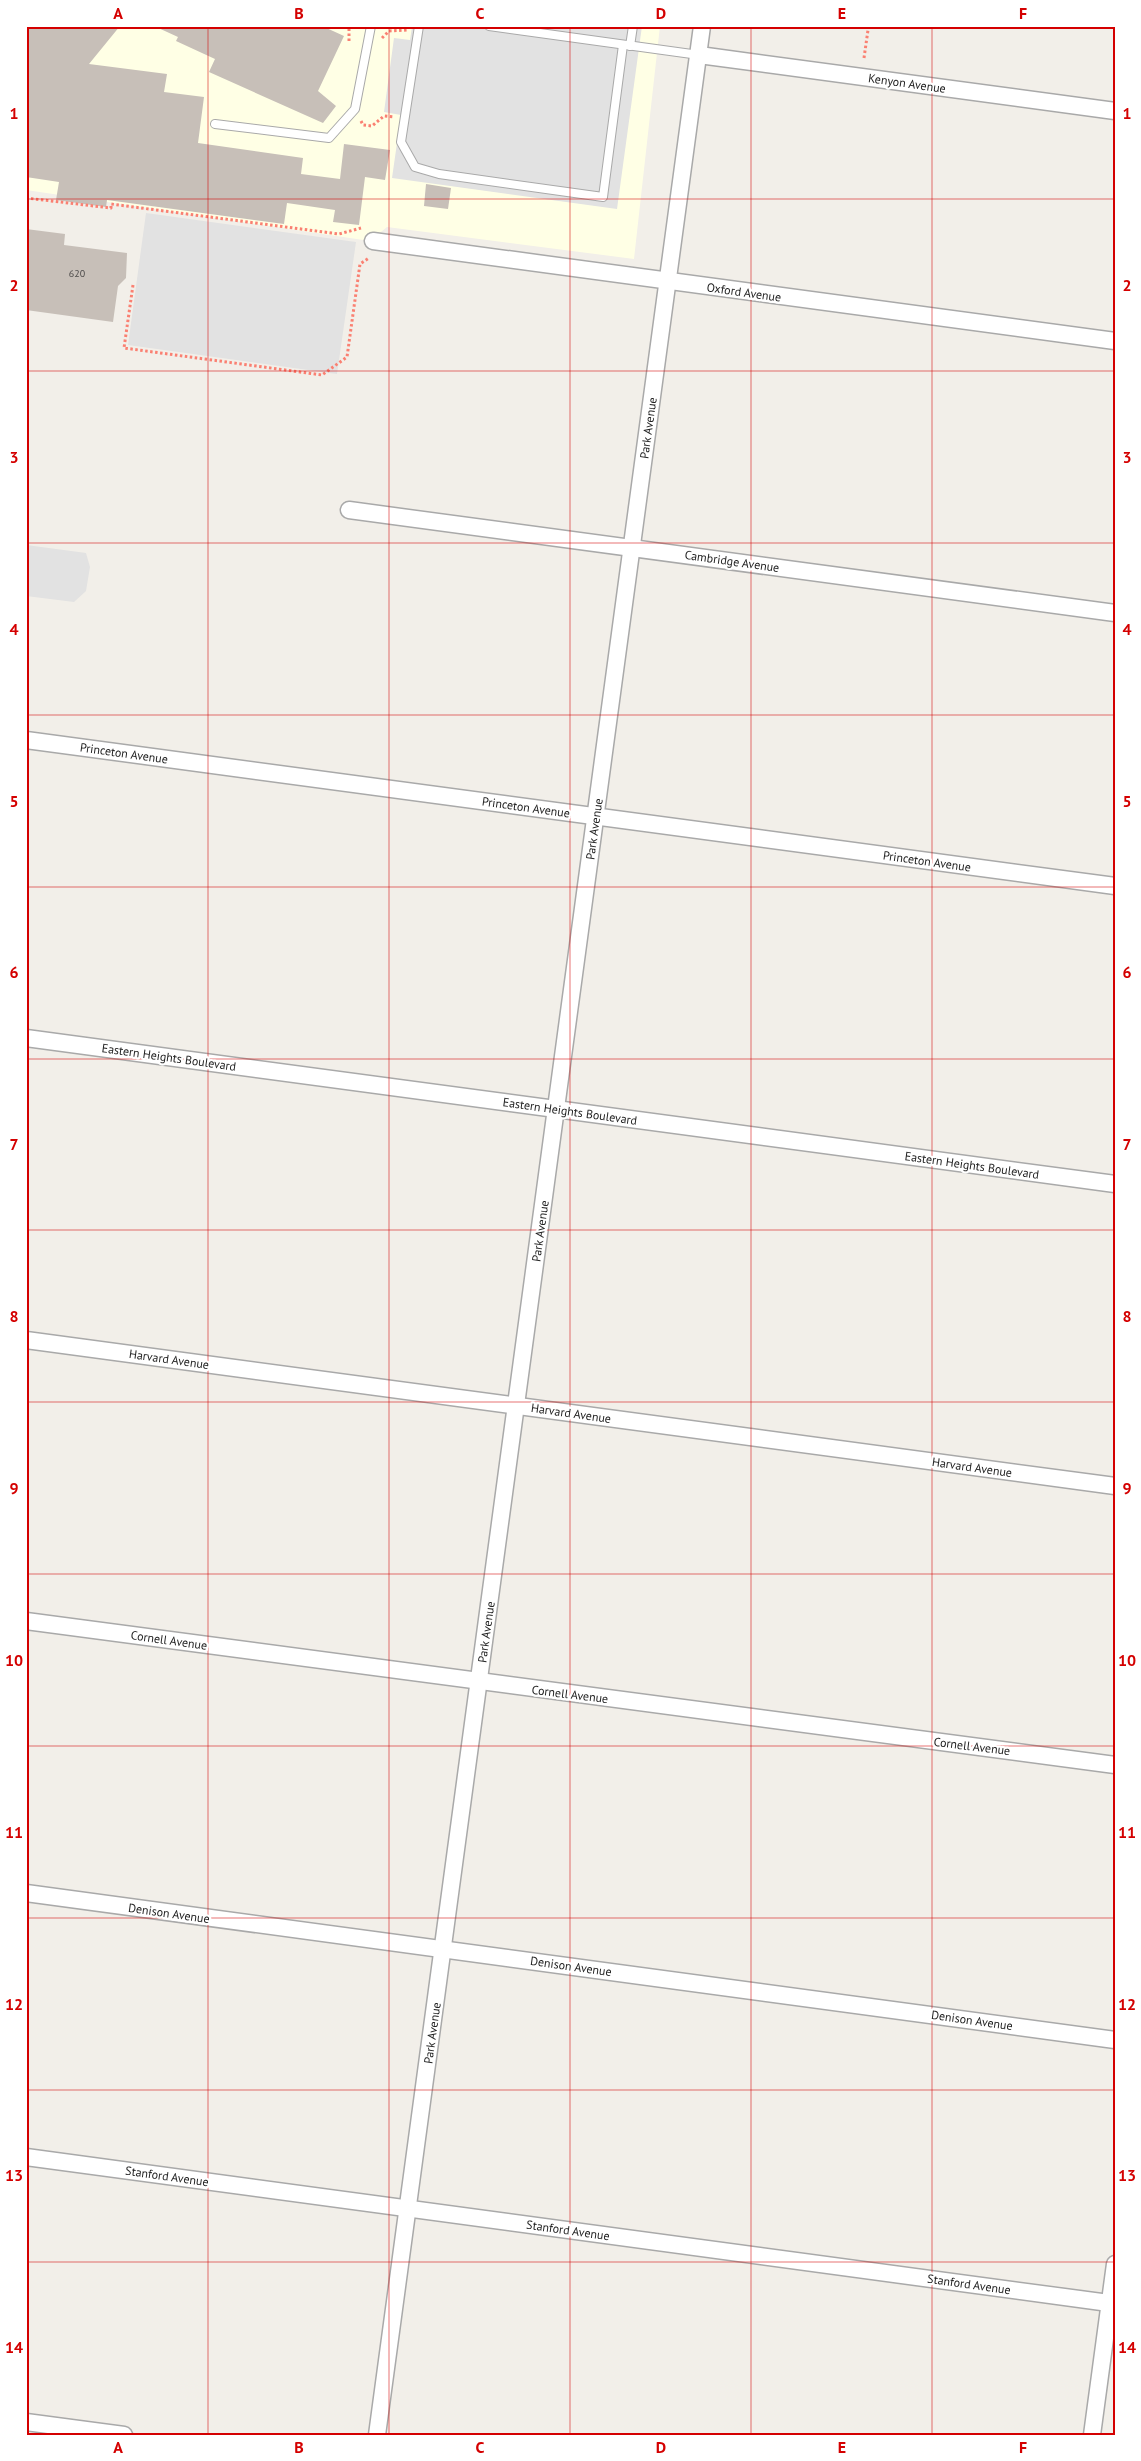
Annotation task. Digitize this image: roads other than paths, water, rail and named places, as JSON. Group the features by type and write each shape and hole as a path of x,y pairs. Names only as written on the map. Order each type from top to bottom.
{"street":[{"name":"Park Avenue","path":"377,2435 702,26"},
{"name":"Kenyon Avenue","path":"698,55 1115,111"},
{"name":"Oxford Avenue","path":"371,241 1115,341"},
{"name":"Cambridge Avenue","path":"349,510 1115,613"},
{"name":"Princeton Avenue","path":"26,740 1115,886"},
{"name":"Eastern Heights Boulevard","path":"26,1038 1115,1184"},
{"name":"Harvard Avenue","path":"26,1340 1115,1486"},
{"name":"Cornell Avenue","path":"26,1621 1115,1765"},
{"name":"Denison Avenue","path":"26,1894 1115,2040"},
{"name":"Stanford Avenue","path":"26,2157 1110,2303"},
{"path":"1092,2435 1115,2264"},
{"path":"26,2422 124,2435"}],"lane":[{"path":"215,124 329,138 355,109 370,26"},
{"path":"419,26 402,142 415,167 439,174 603,197 627,45 633,26"},
{"path":"489,26 698,55"}]}
